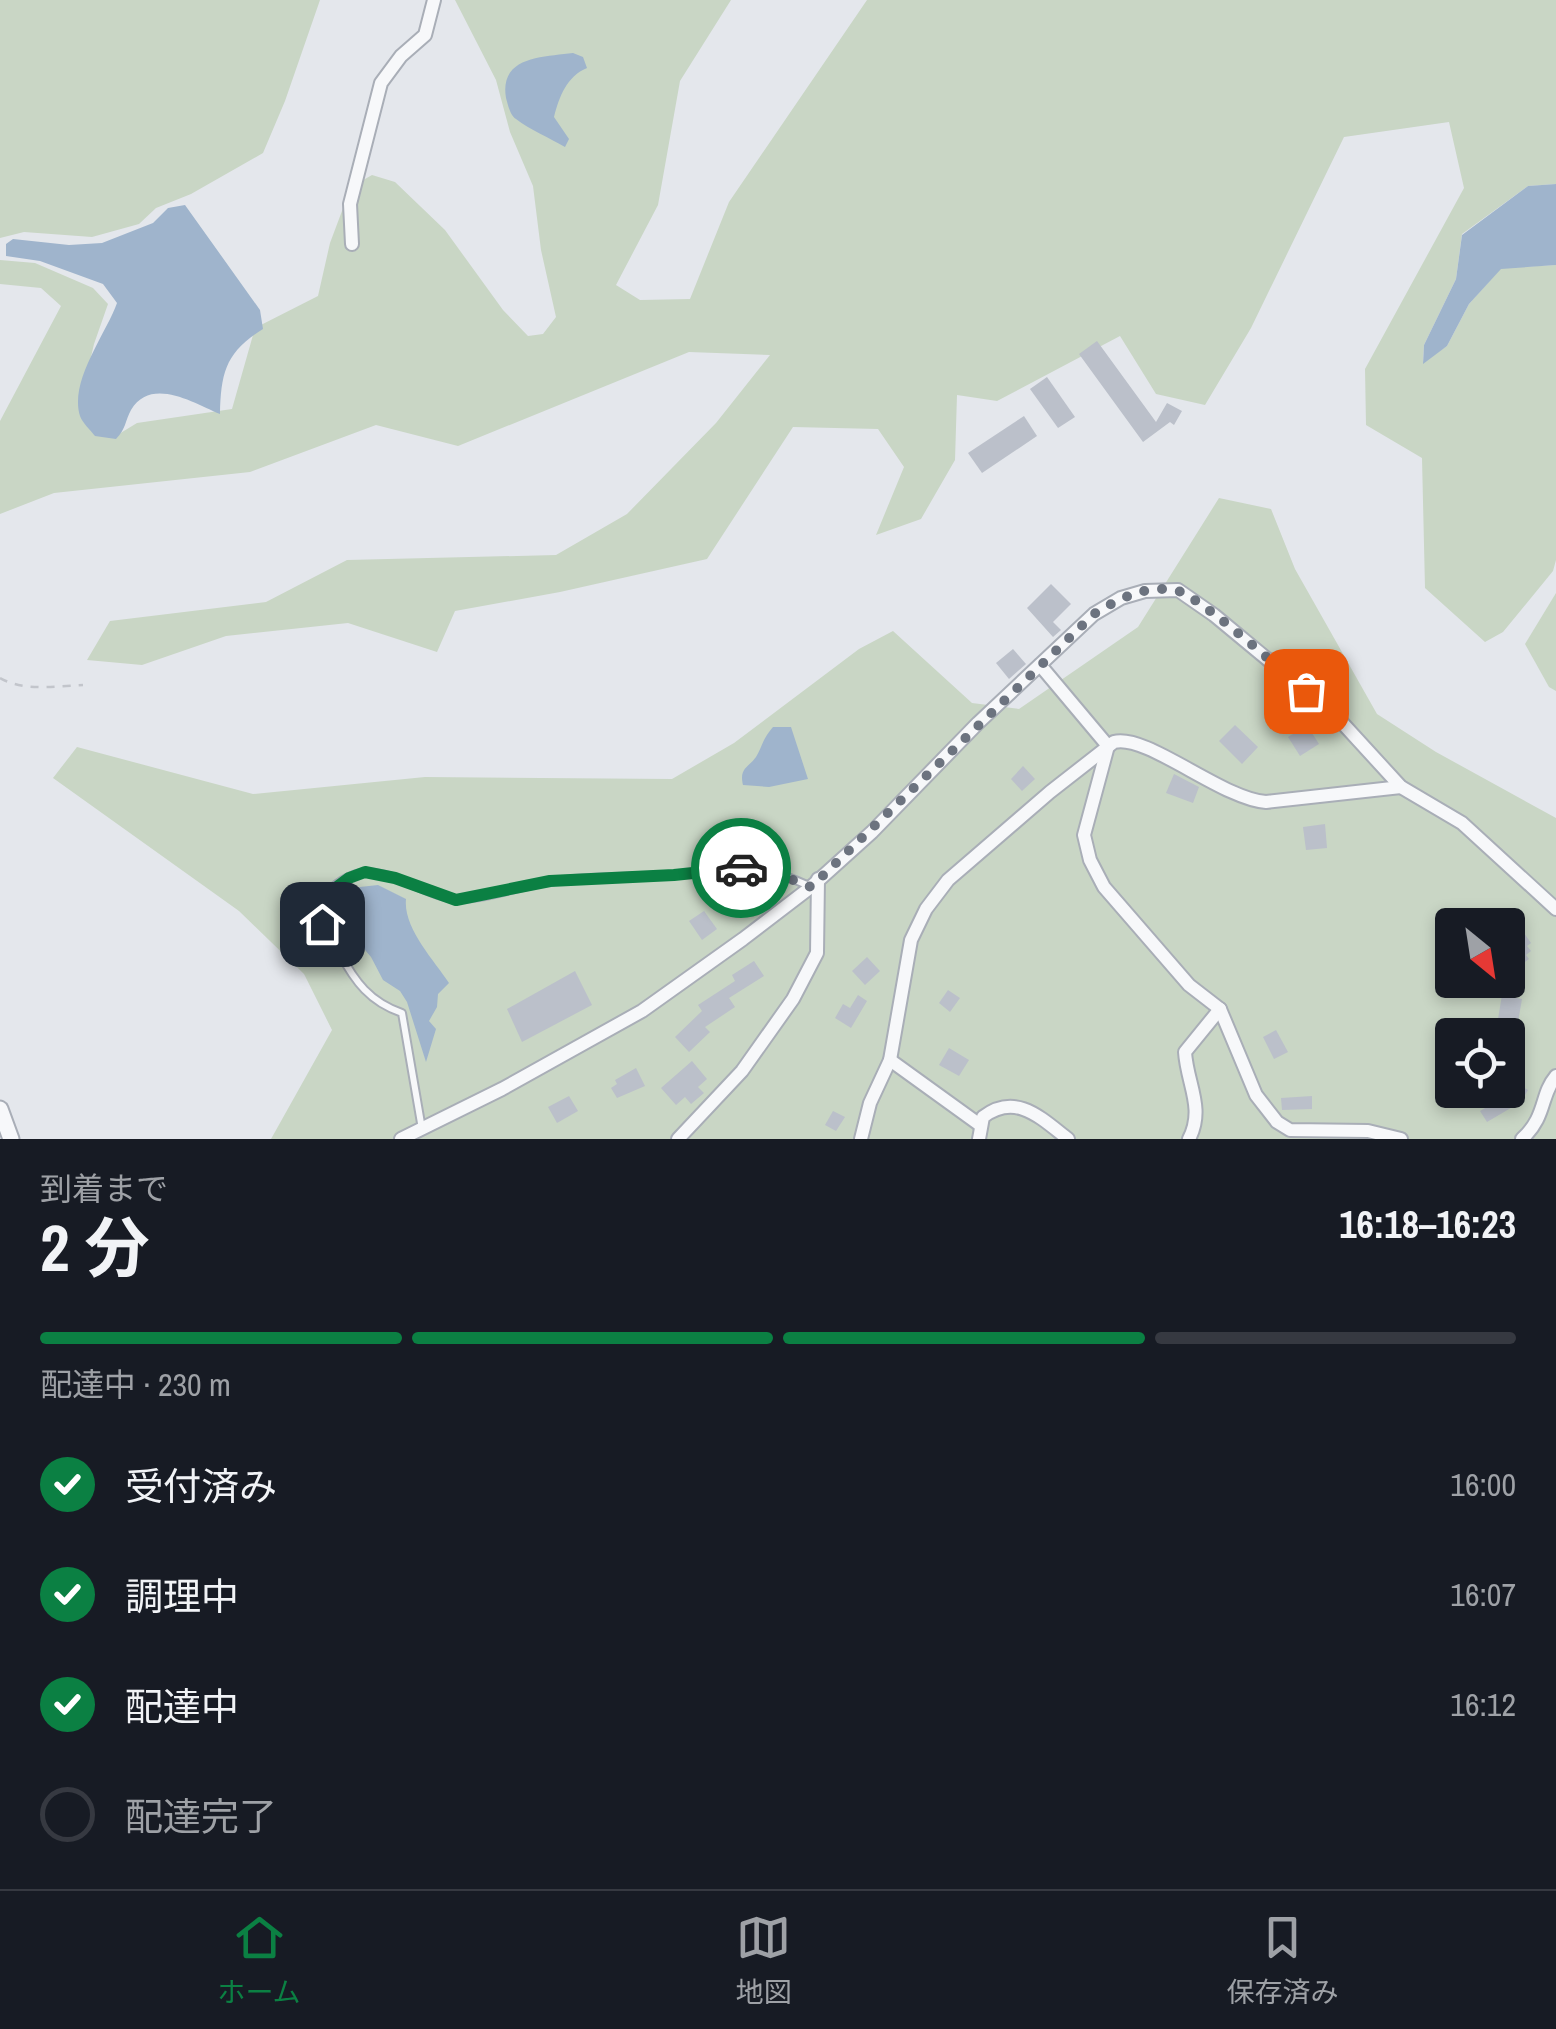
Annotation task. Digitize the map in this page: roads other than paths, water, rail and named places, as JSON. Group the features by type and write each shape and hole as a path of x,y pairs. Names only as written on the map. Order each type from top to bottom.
{"street":[{"path":"352,244 350,204 382,83 401,56 425,35 434,0"},
{"path":"401,1139 502,1090 642,1010 815,883 1094,614 1121,598 1146,591 1178,590 1214,615 1336,716 1401,787 1462,823 1556,909"},
{"path":"1040,665 1108,746"},
{"path":"861,1139 870,1102 890,1060 911,940 926,909 948,880 1108,746 1122,740 1153,751 1249,801 1401,787"},
{"path":"1108,746 1084,835 1090,860 1104,887 1189,985 1220,1009 1256,1095 1277,1122 1290,1130 1368,1131 1401,1139"},
{"path":"678,1139 742,1070 793,999 817,953 815,883"},
{"path":"1189,1139 1197,1120 1197,1101 1186,1067 1186,1052 1220,1009"},
{"path":"890,1060 979,1132 992,1110 1019,1106 1030,1109 1068,1139"},
{"path":"1522,1139 1535,1127 1551,1080 1556,1076"},
{"path":"0,1109 11,1139"}],"lane":[{"path":"422,1128 402,1013 376,1004 346,966 322,924 322,904 349,878 365,872 395,878 456,900 550,881 674,875 729,867 764,869 815,883"}],"water":[{"path":"573,53 583,57 587,68 569,82 556,109 554,117 569,139 565,147 514,117 506,98 506,84 509,74 526,61"},
{"path":"1556,184 1556,265 1501,269 1469,304 1447,346 1423,364 1424,345 1456,279 1462,235 1528,186"},
{"path":"185,205 260,310 263,329 241,346 228,364 220,414 161,393 140,400 116,439 95,436 80,416 80,388 117,303 103,284 40,261 6,256 6,244 13,239 69,245 102,243 153,223 168,208"},
{"path":"773,727 791,727 808,779 769,787 743,785 743,772"},
{"path":"378,885 406,899 414,932 449,983 438,994 437,1007 429,1021 436,1029 426,1062 407,1002 400,991 383,980 371,957 333,912 339,896"}]}
